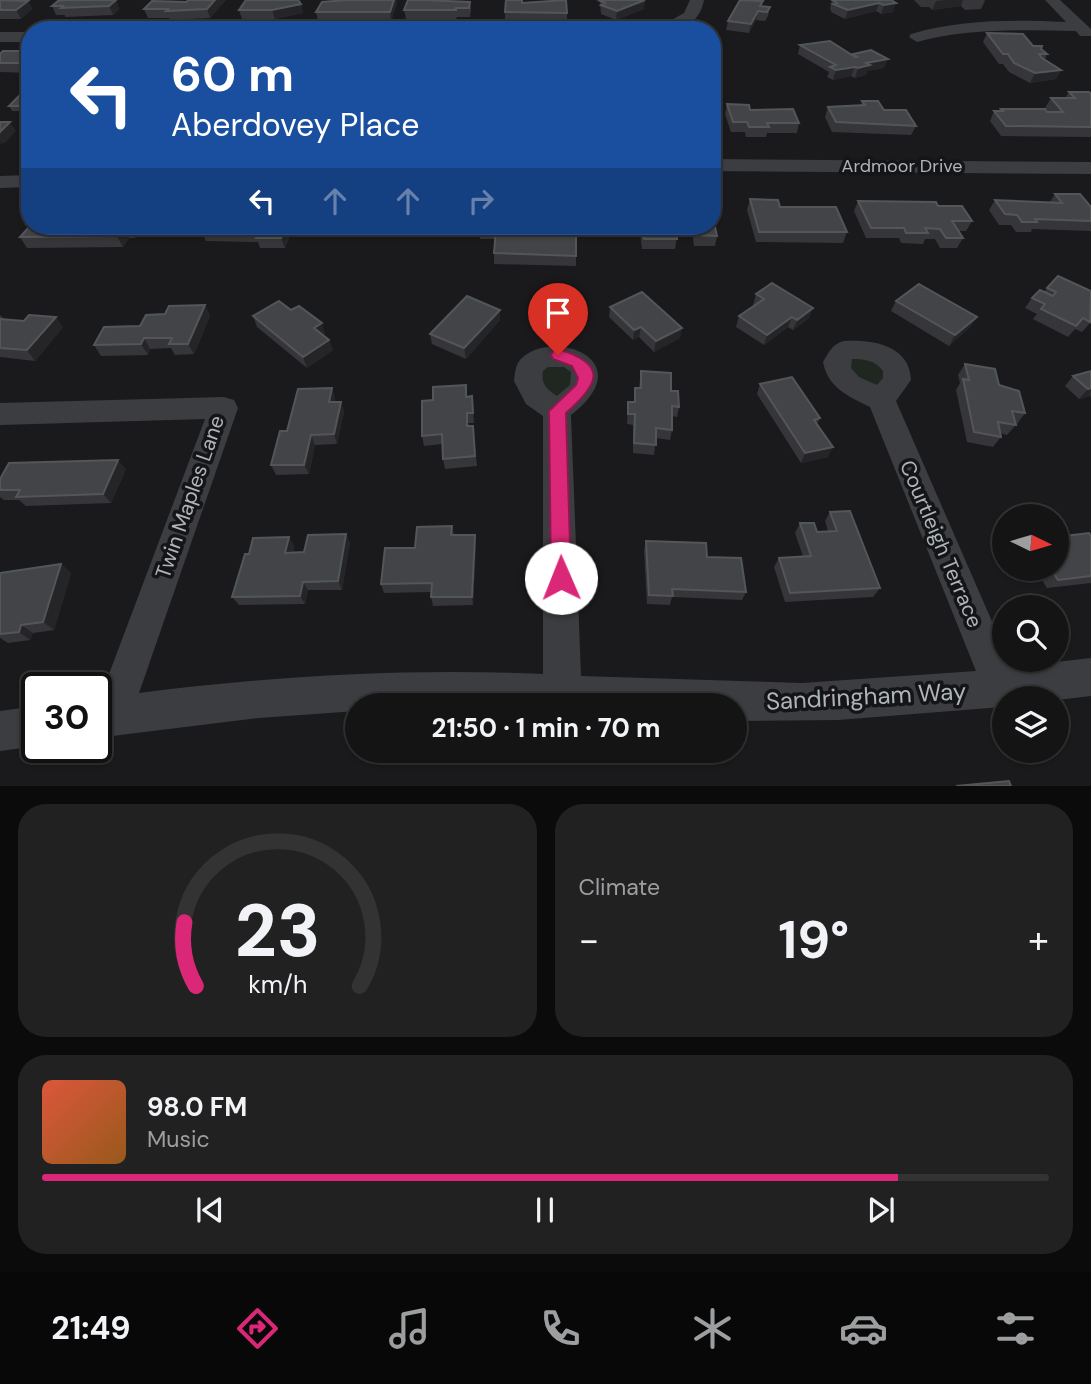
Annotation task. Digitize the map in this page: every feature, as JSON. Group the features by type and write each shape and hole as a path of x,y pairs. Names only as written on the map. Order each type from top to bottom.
{"street":[{"path":"682,21 696,9 697,0"},
{"path":"1052,0 1086,32"},
{"path":"917,37 939,30 968,27 1086,32"},
{"path":"0,37 21,37"},
{"name":"Ardmoor Drive","path":"721,165 1091,168"},
{"path":"0,182 21,181"},
{"name":"Courtleigh Terrace","path":"881,400 1001,686"},
{"name":"Twin Maples Lane","path":"0,414 224,408 112,704"},
{"path":"557,411 562,693"},
{"name":"Sandringham Way","path":"1018,686 1091,677"},
{"name":"Sandringham Way","path":"747,701 803,702 992,689"},
{"name":"Sandringham Way","path":"112,716 293,694 423,690 492,693"},
{"path":"0,731 21,728"}],"shaded area":[{"path":"867,355 887,373 878,386 854,377 847,359"},
{"path":"549,364 571,368 574,385 557,397 542,388 538,372"}],"building":[{"path":"0,0 28,1 16,10 0,10"},
{"path":"64,0 116,0 109,6 52,6"},
{"path":"215,0 207,9 144,9 152,1"},
{"path":"246,0 298,0 301,4 272,10 239,10"},
{"path":"394,0 390,12 316,12 322,2"},
{"path":"408,0 470,2 469,8 456,10 404,10"},
{"path":"506,0 522,0 522,3 566,0 567,13 505,12"},
{"path":"645,0 617,11 601,5 605,3 600,1"},
{"path":"740,0 763,1 760,6 770,7 767,12 758,11 751,24 728,21"},
{"path":"832,0 891,0 896,3 879,3 848,10 833,4 837,3"},
{"path":"987,33 1023,34 1033,46 1042,46 1041,49 1047,54 1039,54 1042,58 1061,70 1035,73 1014,63 1008,54 1003,54"},
{"path":"830,41 855,57 853,54 871,50 888,59 866,63 870,65 858,68 836,70 830,67 836,65 800,45"},
{"path":"3,51 21,51 21,63 0,63 0,54"},
{"path":"1069,92 1091,94 1091,127 1006,126 994,111 1045,109 1047,112 1063,112 1051,98 1075,98"},
{"path":"20,95 21,95 21,106 9,106"},
{"path":"862,101 878,101 884,110 906,110 916,126 836,122 828,107 865,105"},
{"path":"727,104 749,105 750,110 793,109 799,123 767,123 769,127 749,127 747,122 733,122"},
{"path":"0,122 10,122 0,132"},
{"path":"1055,194 1080,194 1091,207 1091,221 1035,219 1037,222 1022,222 1017,215 1005,214 995,200 1062,203"},
{"path":"750,199 778,200 780,207 836,207 847,232 759,232"},
{"path":"858,201 936,202 938,206 962,206 972,221 952,221 963,238 946,238 940,229 925,228 928,233 906,233 904,228 871,228"},
{"path":"22,235 118,235 117,236 20,237"},
{"path":"258,235 282,235 281,238 256,238"},
{"path":"496,235 576,235 576,256 494,253"},
{"path":"643,235 676,235 677,239 644,239"},
{"path":"1058,276 1091,291 1090,322 1083,318 1076,326 1041,309 1045,304 1032,298 1040,290 1053,296 1056,292 1047,288"},
{"path":"772,283 813,308 797,320 792,317 767,335 739,316 764,299 756,294"},
{"path":"919,284 977,317 955,335 896,301"},
{"path":"642,292 682,328 656,341 641,327 634,330 610,307"},
{"path":"467,296 500,310 464,348 430,334"},
{"path":"279,301 291,310 299,306 322,323 314,328 329,340 303,357 253,316"},
{"path":"205,305 188,344 169,344 172,338 144,338 141,344 94,345 104,327 140,326 146,315 165,314 169,306"},
{"path":"29,315 56,317 27,350 0,348 0,319 24,321"},
{"path":"965,364 995,369 999,385 1019,391 1025,413 1012,411 1016,425 998,422 1001,437 974,432 963,379 969,380"},
{"path":"641,371 671,373 671,391 678,391 679,407 672,406 672,430 656,428 656,445 634,443 635,414 628,414 628,402 635,402 635,388 641,388"},
{"path":"1091,371 1091,388 1088,389 1073,376"},
{"path":"792,377 820,418 814,420 833,447 805,453 760,384"},
{"path":"466,385 466,397 472,396 473,413 467,413 467,426 473,426 475,456 443,459 442,434 422,436 422,401 433,400 433,387"},
{"path":"332,388 329,402 341,402 334,434 311,435 304,465 271,465 280,431 287,431 298,389"},
{"path":"118,460 103,494 16,497 20,490 0,490 0,479 9,463"},
{"path":"850,511 880,588 790,593 779,558 811,556 800,523 814,523 817,532 837,531 830,512"},
{"path":"452,526 451,535 475,535 472,597 431,597 432,583 381,584 385,548 415,548 417,527"},
{"path":"1089,533 1091,536 1091,576 1069,579 1069,536"},
{"path":"346,534 338,581 303,582 300,596 232,597 245,554 249,554 253,538 289,537 285,553 304,552 308,535"},
{"path":"646,541 706,543 707,557 741,558 746,592 672,589 673,596 649,595"},
{"path":"61,564 43,622 21,625 19,632 0,634 0,573"},
{"path":"1009,781 1011,786 956,786"}],"route":[{"path":"558,355 577,362 584,368 586,378 577,395 557,411 561,578"}]}
